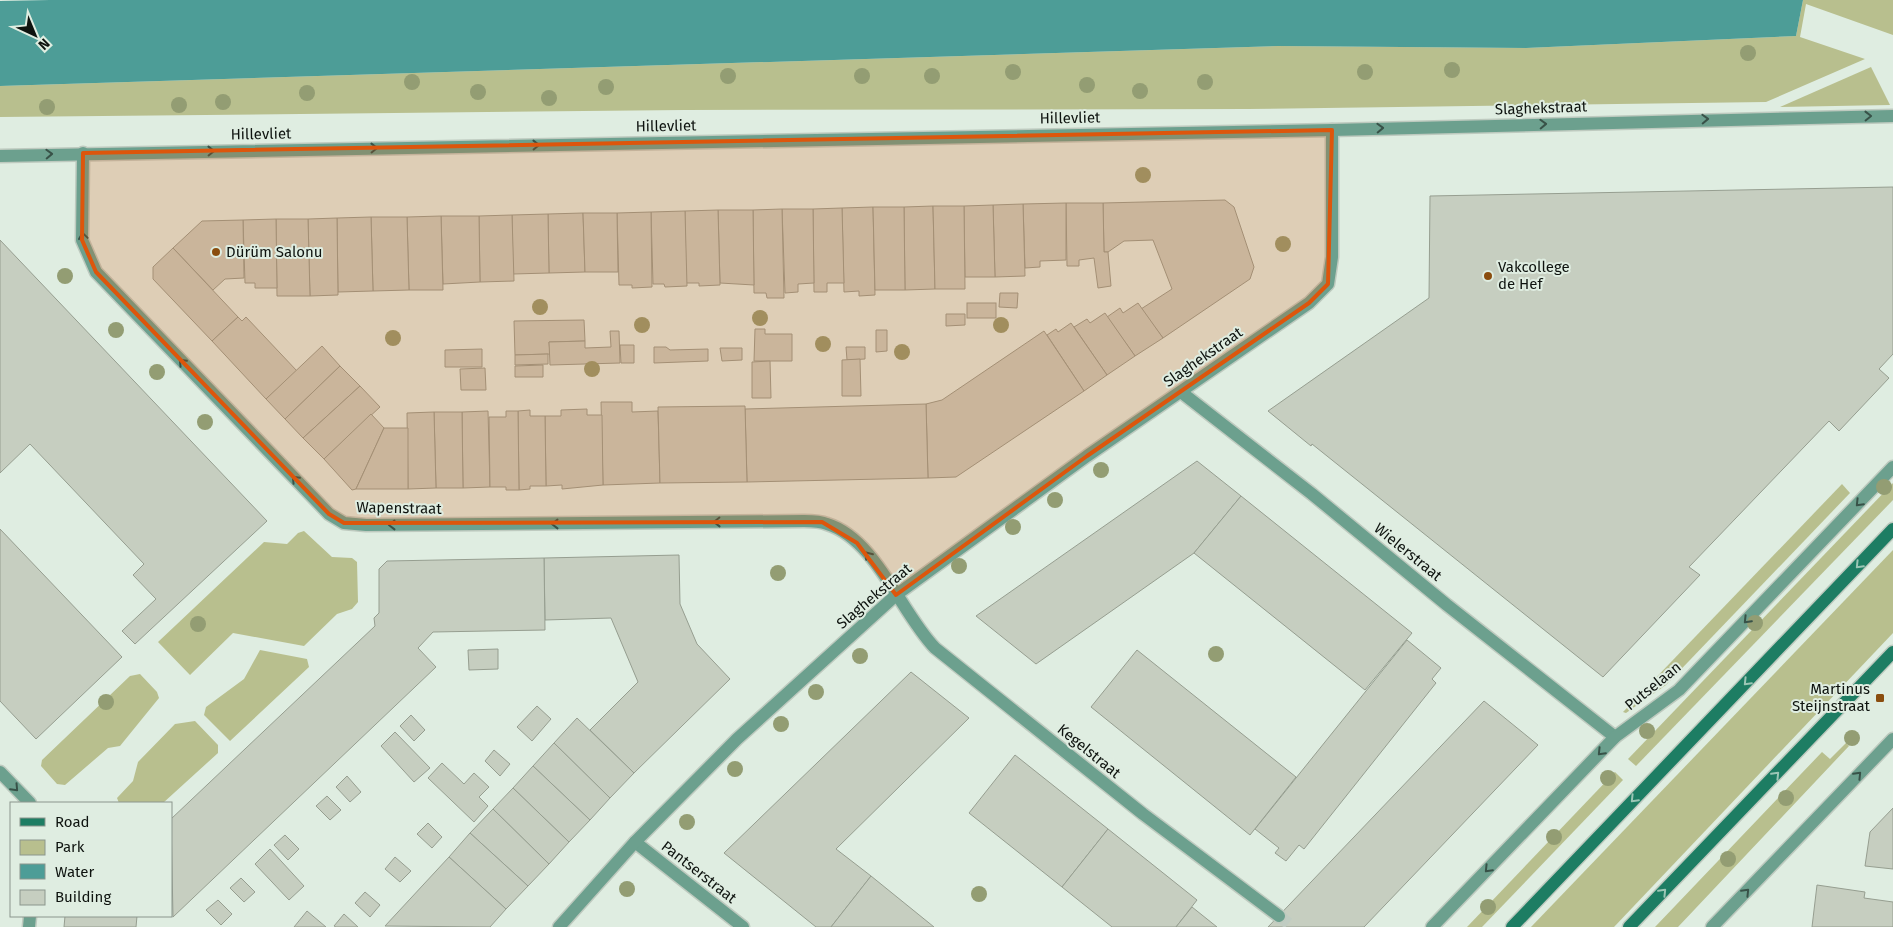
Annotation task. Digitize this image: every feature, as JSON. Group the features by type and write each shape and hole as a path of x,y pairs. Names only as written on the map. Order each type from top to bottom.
{"main road":[{"path":"1512,927 1893,530"},
{"path":"1629,927 1893,652"}],"street":[{"name":"Slaghekstraat","path":"559,927 635,842 737,739 896,595 1087,456 1309,302 1328,284 1332,257 1332,130 1893,116"},
{"name":"Hillevliet","path":"0,156 1332,130"},
{"name":"Wapenstraat","path":"83,153 82,240 96,272 329,514 344,523 376,525 822,522 839,529 857,543 896,595"},
{"name":"Wielerstraat","path":"1180,392 1305,488 1447,605 1615,736"},
{"name":"Putselaan","path":"1432,927 1615,736 1679,690 1893,467"},
{"name":"Kegelstraat","path":"896,595 920,631 935,648 1143,814 1279,916"},
{"path":"1712,927 1893,739"},
{"path":"0,772 29,802"},
{"name":"Pantserstraat","path":"635,842 742,927"}],"highlighted area":[{"path":"1332,130 1328,284 1309,303 1087,456 896,595 857,543 822,522 344,523 329,514 96,272 82,240 83,153"}],"green space":[{"path":"1803,0 1893,0 1893,35 1806,4 1800,37 1865,59 1766,102 1248,109 684,110 0,117 0,86 1278,46 1526,48 1796,36"},
{"path":"1871,67 1890,105 1780,107"},
{"path":"1893,483 1893,500 1636,766 1628,759"},
{"path":"1842,484 1850,493 1666,685 1626,713 1623,712"},
{"path":"304,531 332,557 352,558 357,562 358,602 352,609 337,614 304,646 233,633 190,675 158,642 264,542 287,544 298,533"},
{"path":"1893,550 1893,633 1614,927 1531,927"},
{"path":"260,650 307,659 309,667 230,741 204,715 206,707 244,679"},
{"path":"140,674 157,692 159,698 120,746 108,748 65,785 57,784 41,766 42,760 130,676"},
{"path":"195,721 218,745 218,753 164,802 119,802 117,798 133,781 138,762 175,724"},
{"path":"1846,743 1849,746 1678,927 1655,927 1822,752 1830,759"},
{"path":"1615,772 1623,780 1482,927 1467,927"}],"water":[{"path":"1803,0 1796,36 1526,48 1278,46 0,86 0,1"}],"building":[{"path":"1893,187 1893,354 1879,369 1889,378 1839,431 1829,421 1689,567 1700,575 1603,677 1312,444 1311,446 1268,411 1429,298 1430,196"},
{"path":"1225,200 1234,207 1254,267 1250,279 1163,338 1141,309 1172,289 1153,240 1124,241 1108,252 1104,252 1103,203"},
{"path":"1066,203 1103,203 1104,252 1108,252 1111,286 1098,288 1094,258 1079,260 1079,266 1067,266"},
{"path":"1066,203 1066,260 1040,261 1040,267 1025,268 1023,204"},
{"path":"1023,204 1025,276 995,277 993,205"},
{"path":"993,205 995,277 965,277 964,206"},
{"path":"933,206 935,289 905,290 904,207"},
{"path":"933,206 964,206 965,289 935,289"},
{"path":"873,207 875,295 859,296 859,291 844,292 842,208"},
{"path":"873,207 904,207 905,290 875,290"},
{"path":"842,208 844,283 827,283 827,292 814,292 813,209"},
{"path":"782,209 813,209 814,283 798,284 798,292 785,293"},
{"path":"782,209 784,298 767,298 766,293 754,293 753,210"},
{"path":"718,210 753,210 754,285 720,283"},
{"path":"718,210 720,285 699,286 699,283 686,283 685,211"},
{"path":"685,211 687,286 665,287 664,284 653,284 651,212"},
{"path":"651,212 652,287 632,288 632,285 619,285 617,213"},
{"path":"583,213 585,272 549,273 548,214"},
{"path":"583,213 617,213 618,272 585,272"},
{"path":"548,214 549,273 513,274 512,215"},
{"path":"512,215 514,281 480,282 479,216"},
{"path":"441,216 479,216 480,282 443,284"},
{"path":"441,216 443,290 409,290 407,217"},
{"path":"371,217 407,217 409,290 373,291"},
{"path":"371,217 373,291 338,292 337,218"},
{"path":"337,218 338,295 310,296 308,219"},
{"path":"276,219 308,219 310,296 277,296"},
{"path":"276,219 277,288 255,288 255,283 245,283 243,220"},
{"path":"243,220 244,278 225,279 213,290 173,248 202,221"},
{"path":"0,240 267,521 135,644 122,631 156,599 133,575 144,564 30,444 0,473"},
{"path":"173,248 238,317 212,341 153,279 153,267"},
{"path":"1000,293 1018,293 1017,308 999,307"},
{"path":"967,303 996,303 996,318 967,318"},
{"path":"1138,303 1163,338 1135,356 1107,317 1120,308 1123,313"},
{"path":"1105,313 1135,356 1107,375 1074,327 1087,319 1090,323"},
{"path":"946,314 965,314 965,325 946,326"},
{"path":"238,317 242,321 246,317 297,371 266,399 212,341"},
{"path":"584,320 585,341 549,342 550,354 515,355 514,321"},
{"path":"1071,323 1107,375 1084,391 1047,335 1056,329 1058,332"},
{"path":"755,329 765,329 765,334 792,334 792,361 754,361"},
{"path":"876,330 887,330 887,351 876,352"},
{"path":"610,331 619,331 620,363 550,365 549,342 585,341 585,348 611,347"},
{"path":"1044,331 1084,391 956,477 928,478 926,404 942,400"},
{"path":"620,345 634,345 634,363 621,363"},
{"path":"322,346 340,366 285,419 266,399"},
{"path":"654,347 666,347 670,350 708,349 708,361 654,363"},
{"path":"846,347 865,347 865,359 847,360"},
{"path":"720,348 742,348 742,360 722,361"},
{"path":"482,349 482,367 445,367 445,350"},
{"path":"548,354 548,364 515,365 515,355"},
{"path":"860,359 861,396 842,396 842,360"},
{"path":"770,361 771,398 752,398 752,362"},
{"path":"543,365 543,377 515,377 515,366"},
{"path":"340,366 360,386 303,438 285,419"},
{"path":"485,368 486,390 461,390 460,369"},
{"path":"360,386 380,407 324,459 303,438"},
{"path":"601,402 632,402 632,412 658,411 660,483 603,485"},
{"path":"926,404 928,478 747,482 745,409"},
{"path":"745,406 747,482 660,483 658,407"},
{"path":"587,409 587,415 602,415 603,485 562,489 562,485 546,486 545,416 561,416 561,410"},
{"path":"530,410 530,416 545,416 546,486 530,486 530,489 519,490 518,411"},
{"path":"488,411 490,487 463,488 462,412"},
{"path":"506,411 518,411 519,490 506,490 506,487 490,487 489,417 506,417"},
{"path":"434,412 462,412 463,488 436,488"},
{"path":"434,412 436,488 408,489 407,413"},
{"path":"371,414 384,428 356,489 352,490 324,459"},
{"path":"384,428 408,428 408,489 356,489"},
{"path":"1197,461 1241,496 1194,553 1036,664 976,616"},
{"path":"1241,496 1412,633 1365,690 1194,553"},
{"path":"0,529 122,657 36,739 0,701"},
{"path":"679,555 680,604 697,644 730,679 634,773 590,730 638,682 611,618 545,620 544,558"},
{"path":"544,558 545,630 433,632 418,648 436,667 173,917 172,818 375,626 374,618 379,613 379,569 387,561"},
{"path":"1407,640 1441,668 1432,679 1436,683 1304,849 1299,845 1286,861 1275,853 1279,848 1255,829"},
{"path":"498,649 498,669 469,670 468,650"},
{"path":"1137,650 1296,777 1250,835 1091,707"},
{"path":"911,672 969,718 836,849 871,876 831,927 816,927 724,853"},
{"path":"1484,701 1538,745 1364,927 1268,927"},
{"path":"537,706 551,719 532,741 517,727"},
{"path":"411,715 425,730 414,741 400,726"},
{"path":"577,718 634,773 610,798 554,743"},
{"path":"395,732 430,768 414,782 381,746"},
{"path":"554,743 610,798 590,820 533,766"},
{"path":"494,750 510,764 500,776 485,761"},
{"path":"1015,755 1108,829 1062,887 969,813"},
{"path":"442,763 464,784 474,773 489,787 479,797 488,806 474,822 428,778"},
{"path":"533,766 590,820 569,842 513,788"},
{"path":"347,776 361,792 350,802 336,787"},
{"path":"513,788 569,842 549,864 493,809"},
{"path":"327,796 341,810 330,820 316,806"},
{"path":"1893,808 1893,869 1865,866 1870,832"},
{"path":"493,809 549,864 528,886 470,833"},
{"path":"428,823 442,837 432,848 417,834"},
{"path":"1108,829 1197,900 1176,927 1112,927 1062,887"},
{"path":"470,833 528,886 506,909 449,857"},
{"path":"285,835 299,849 288,860 274,845"},
{"path":"270,849 304,886 289,900 255,864"},
{"path":"395,857 411,871 400,882 385,869"},
{"path":"449,857 506,909 490,927 385,926"},
{"path":"871,876 934,927 831,927"},
{"path":"241,878 255,892 244,902 230,888"},
{"path":"1817,885 1865,892 1864,898 1893,902 1893,927 1812,927"},
{"path":"365,892 380,905 370,917 355,903"},
{"path":"218,900 232,914 221,925 206,910"},
{"path":"1192,907 1217,927 1176,927"},
{"path":"307,911 326,927 294,927"},
{"path":"344,914 358,927 334,926"},
{"path":"65,917 137,917 136,927 64,927"}],"tunnel":[{"path":"1279,916 1293,927"}],"place":[{"name":"Dürüm Salonu","path":"216,252"},
{"name":"Vakcollege de Hef","path":"1488,276"},
{"name":"Martinus Steijnstraat","path":"1880,698"}]}
